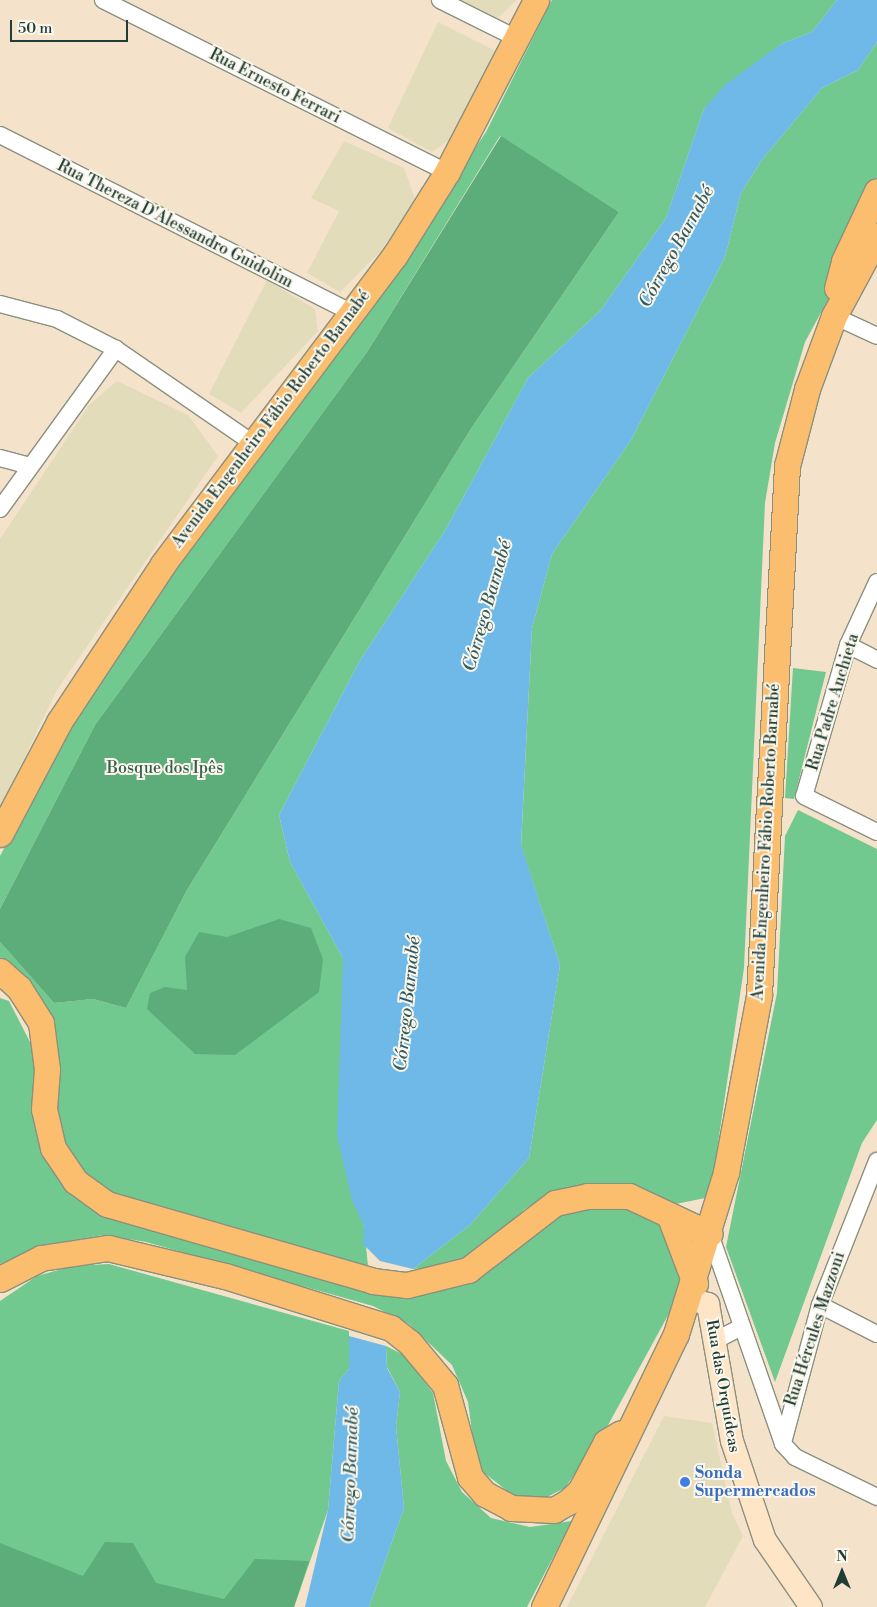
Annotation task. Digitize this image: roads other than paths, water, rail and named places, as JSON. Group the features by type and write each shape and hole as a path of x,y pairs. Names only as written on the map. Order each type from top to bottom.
{"main road":[{"name":"Avenida Engenheiro Fábio Roberto Barnabé","path":"0,834 74,699 163,564 350,312 395,255 447,172 518,39 536,0"},
{"path":"834,316 844,261 877,191"},
{"name":"Avenida Engenheiro Fábio Roberto Barnabé","path":"544,1607 633,1425 692,1291 710,1234 760,995 787,466 807,389 834,316 877,236"},
{"path":"0,971 33,1006 43,1045 46,1129 63,1168 88,1193 108,1204 373,1281 407,1284 456,1276 555,1203 587,1196 628,1196 710,1234"},
{"path":"0,991 16,1001 43,1045"},
{"path":"670,1217 692,1291"},
{"path":"0,1279 41,1258 69,1250 108,1248 216,1274 391,1328 410,1343 445,1385 470,1477 485,1494 511,1508 533,1512 554,1510 568,1502 580,1491 606,1442 633,1425"},
{"name":"Rua das Orquídeas","path":"692,1291 708,1304 744,1487 764,1540 811,1607"}],"street":[{"name":"Rua Ernesto Ferrari","path":"103,0 447,172"},
{"path":"440,0 518,39"},
{"name":"Rua Thereza D'Alessandro Guidolim","path":"0,136 350,312"},
{"path":"0,304 57,319 116,349 253,443"},
{"path":"834,316 877,336"},
{"path":"0,509 116,349"},
{"path":"0,458 30,466"},
{"name":"Rua Padre Anchieta","path":"877,582 848,645 804,796 877,832"},
{"path":"848,645 877,660"},
{"name":"Rua Hércules Mazzoni","path":"784,1444 784,1427 820,1305 876,1165"},
{"path":"710,1234 784,1444 795,1458 877,1497"},
{"path":"820,1305 877,1334"},
{"path":"716,1340 742,1327"}],"water":[{"name":"Córrego Barnabé","path":"837,0 877,0 877,42 858,70 822,88 761,161 741,193 725,257 631,440 552,554 532,628 521,845 560,965 529,1158 470,1225 413,1269 380,1261 363,1244 364,1226 352,1200 337,1135 343,958 290,862 279,815 359,662 446,529 528,378 600,311 666,218 704,109 725,85 781,44 812,32"},
{"name":"Córrego Barnabé","path":"349,1336 386,1346 387,1368 400,1392 396,1426 404,1508 369,1607 305,1607 328,1510 339,1381 349,1369"}],"place":[{"name":"Sonda Supermercados","path":"685,1482"}],"park label":[{"name":"Bosque dos Ipês","path":"165,768"}]}
